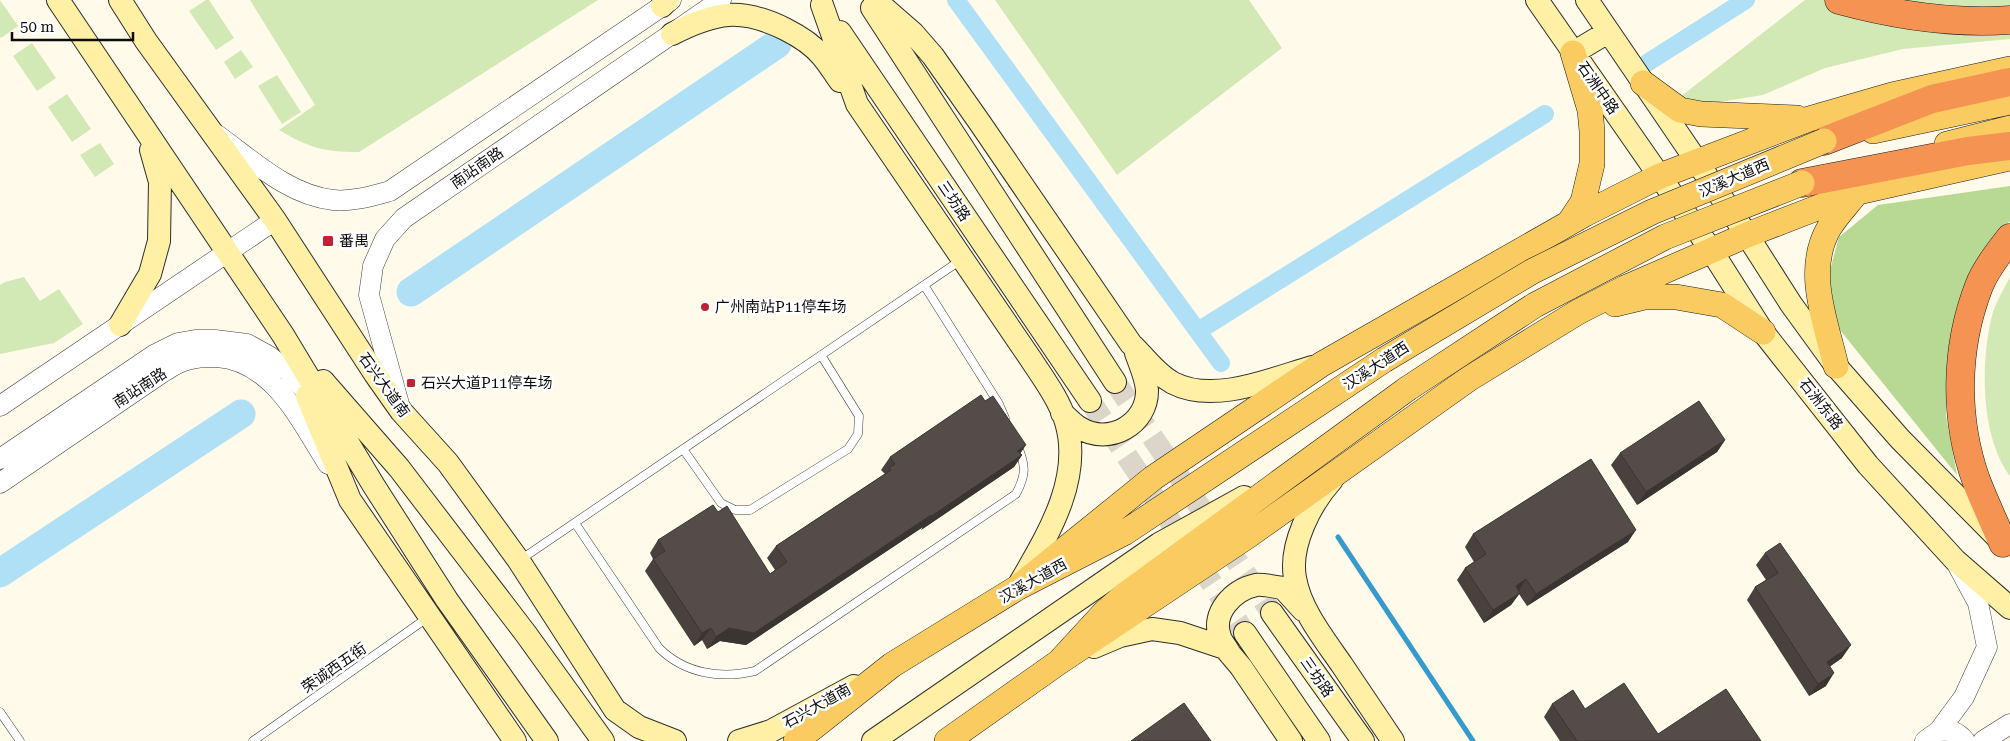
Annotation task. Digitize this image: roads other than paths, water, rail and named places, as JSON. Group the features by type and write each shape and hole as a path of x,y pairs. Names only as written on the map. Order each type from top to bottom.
{"highway":[{"path":"1839,0 1890,12 1922,17 1977,21 2010,20"},
{"path":"1817,130 1932,99 2010,82"},
{"path":"1802,183 1968,151 2010,146"},
{"path":"2007,546 1976,479 1966,440 1960,398 1960,370 1968,321 1979,284 2010,238"}],"main road":[{"path":"58,0 283,335 342,434 448,600 547,738"},
{"name":"石兴大道南","path":"120,0 146,41 275,220 375,374 401,410 448,463 519,561 615,710 638,726 675,741"},
{"path":"867,0 1115,382"},
{"path":"875,0 913,33 933,56"},
{"path":"894,0 1134,347 1159,373 1174,383 1200,391 1221,391 1322,364"},
{"name":"石洲中路","path":"1536,0 1660,176"},
{"path":"1587,0 1747,235 1791,304 1836,366 1900,439 2007,546"},
{"path":"820,3 856,104"},
{"name":"三坊路","path":"820,3 1090,401"},
{"path":"672,34 697,21 719,15 736,14 769,22 804,39 822,56 856,104 963,258 1046,383 1062,413 1071,444 1068,471 1052,527 1017,588"},
{"path":"1577,218 1592,164 1592,132 1590,110 1572,53 1608,32"},
{"path":"1017,588 1153,478 1322,364 1577,218 1660,176 1695,161 1817,130 1892,95 2010,69"},
{"path":"1643,83 1680,110 1817,130"},
{"name":"汉溪大道西","path":"796,741 892,665 1017,588 1124,533 1384,360 1542,267 1817,130 2010,102"},
{"name":"汉溪大道西","path":"947,741 1059,662 1105,612 1126,594 1407,389 1535,305 1665,237 1802,183 2010,128"},
{"path":"120,325 150,274 159,241 160,182 145,130"},
{"path":"1059,662 1248,535 1470,378 1578,312 1625,288 1747,235 1858,192 2010,158"},
{"name":"石洲东路","path":"1660,176 1712,250 1763,332 1868,466 1955,560 2010,608"},
{"path":"1836,366 1818,295 1820,252 1829,229 1858,192"},
{"path":"1577,218 1613,215 1632,227 1641,244 1643,262 1625,288"},
{"path":"1578,312 1644,297 1676,297 1722,305 1763,332"},
{"path":"283,335 350,500 515,741"},
{"path":"283,335 399,468 526,634 603,741"},
{"path":"1062,413 1081,429 1107,435 1119,432 1135,421 1143,412 1146,390 1134,347"},
{"path":"1808,387 1806,377 1809,370 1818,363 1836,366"},
{"path":"1310,618 1295,578 1295,556 1300,535 1318,495 1344,466"},
{"path":"873,741 1159,544 1299,467"},
{"path":"1230,654 1220,636 1220,616 1226,604 1239,591 1256,585 1283,588 1310,618 1393,741"},
{"name":"三坊路","path":"1272,613 1363,741"},
{"path":"1059,662 1120,636 1152,629 1201,638 1225,648 1290,741"},
{"path":"1245,633 1319,741"},
{"name":"石兴大道南","path":"739,741 771,731 892,665"},
{"path":"612,741 615,739 618,725 615,710"}],"street":[{"name":"南站南路","path":"401,410 369,295 373,266 385,239 404,218 721,0"},
{"name":"南站南路","path":"211,130 283,183 306,194 334,200 363,198 390,191 667,2"},
{"path":"0,406 275,220"},
{"path":"0,459 154,354 178,344 195,340 215,340 247,344 269,356 288,371 342,434"},
{"name":"南站南路","path":"0,483 163,372 186,360 207,357 226,358 247,364 271,381 299,417 350,500"},
{"path":"1932,736 1964,698 1986,647 1978,603 1955,560"},
{"path":"1983,741 2010,724"},
{"path":"1932,736 1949,730 1959,733 1965,741"}],"lane":[{"path":"519,561 963,258"},
{"path":"924,285 999,404 1010,429"},
{"path":"683,449 721,504 735,510 750,510 848,449 858,434 859,416 821,355"},
{"path":"575,523 659,648 670,660 682,666 716,674 737,675 755,671 1016,494 1023,481 1024,463 1014,438"},
{"name":"荣诚西五街","path":"253,741 430,617"},
{"path":"0,712 20,741"}],"waterway":[{"path":"956,0 1221,363"},
{"path":"1647,63 1746,0"},
{"path":"411,292 777,44"},
{"path":"1198,331 1545,114"},
{"path":"0,573 241,414"},
{"path":"1338,537 1473,741"}],"tunnel":[{"path":"1115,382 1272,613"},
{"path":"1090,401 1245,633"}],"place":[{"name":"番禺","path":"328,241"},
{"name":"广州南站P11停车场","path":"705,307"},
{"name":"石兴大道P11停车场","path":"411,383"}]}
